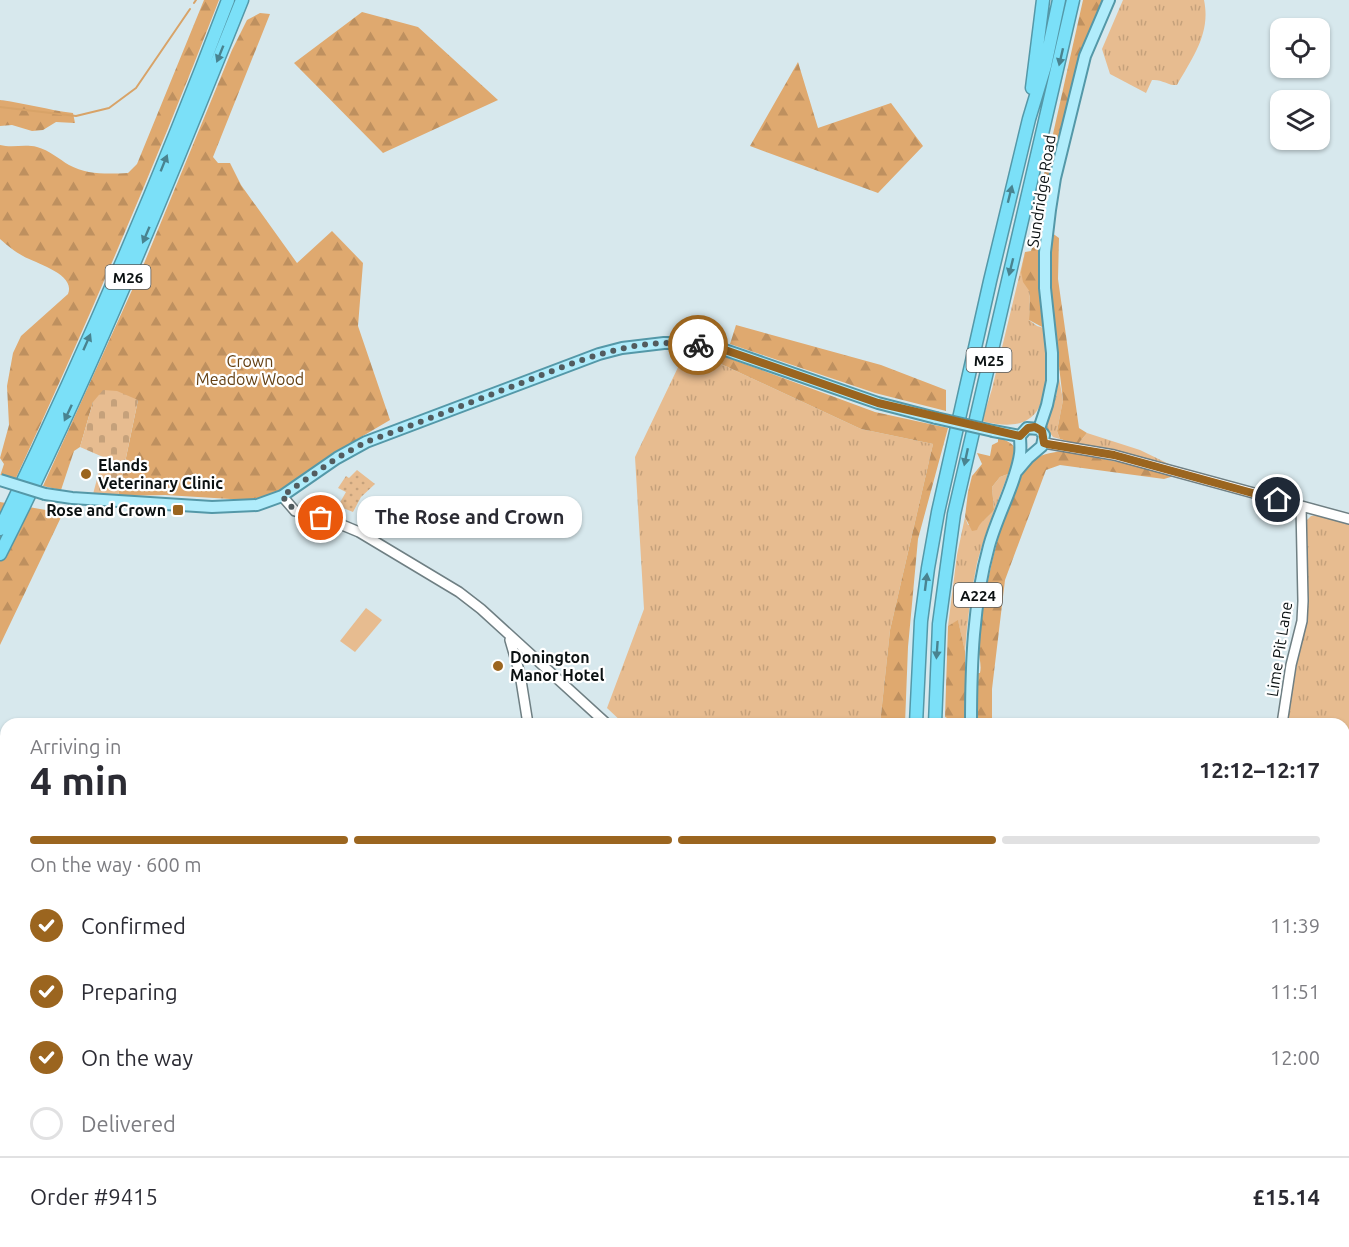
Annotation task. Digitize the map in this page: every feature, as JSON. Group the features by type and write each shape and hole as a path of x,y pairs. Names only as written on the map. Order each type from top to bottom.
{"highway":[{"name":"M26","path":"0,529 118,272 179,126 228,0"},
{"name":"M26","path":"0,554 37,480 114,310 242,0"},
{"name":"M25","path":"1029,119 1043,0"},
{"name":"M25","path":"916,718 921,621 933,538 978,333 1029,119 1045,66 1059,0"},
{"name":"M25","path":"935,718 939,624 954,514 1073,0"}],"main road":[{"name":"Sundridge Road","path":"1039,429 1052,381 1052,352 1045,288 1045,252 1052,199 1086,56 1109,0"},
{"path":"0,480 45,494 72,498 229,508 257,505 282,496 337,458 366,442 599,354 644,344 687,343 725,350 878,403 993,431 1021,441 1030,451 1040,447 1044,435 1039,429 1028,428 1021,441"},
{"name":"A224","path":"971,718 971,670 980,583 997,520 1017,471 1021,441"},
{"name":"A224","path":"1017,471 1040,447"}],"street":[{"path":"1040,447 1114,455 1349,519"},
{"path":"282,496 295,511 335,522 359,532 459,592 600,718"},
{"name":"Lime Pit Lane","path":"1283,718 1302,611 1301,506"},
{"path":"511,637 527,718"}],"green space":[{"path":"204,0 219,0 121,242 15,480 0,476 4,464 0,458 9,425 7,386 13,353 21,336 68,294 69,287 61,275 54,270 20,254 0,239 0,145 37,147 83,171 105,174 128,173 137,164"},
{"path":"1083,0 1104,0 1079,64 1052,180 1042,253 1044,328 1029,320 1030,292 1023,282 1021,272 1025,252 1031,251 1034,239 1038,201"},
{"path":"1123,0 1204,0 1206,12 1203,34 1177,85 1152,80 1146,93 1110,74 1102,49"},
{"path":"362,12 418,27 498,100 383,153 294,63"},
{"name":"Crown Meadow Wood","path":"260,13 270,14 213,157 218,163 230,163 241,185 297,263 332,231 363,263 358,326 390,420 334,453 308,474 273,495 247,500 165,495 118,496 138,400 93,402 80,447 74,451 61,490 43,486 143,266 232,50 247,20"},
{"path":"798,62 818,128 891,103 923,146 878,193 750,146"},
{"path":"0,100 73,113 75,123 56,122 43,130 32,131 12,125 0,126"},
{"path":"1052,233 1059,238 1058,279 1079,428 1087,433 1078,444 1060,439 1057,431 1063,400 1051,299 1049,261"},
{"path":"1025,252 1024,261 1030,291 1029,320 1044,328 1046,366 1042,400 1035,413 1024,422 1006,425 982,421 992,389"},
{"path":"736,325 881,365 946,390 946,411 875,393 730,344"},
{"path":"723,356 875,412 948,428 918,539 908,647 905,718 881,718 890,630 933,444 861,429 721,364"},
{"path":"708,358 861,429 933,444 890,630 881,718 618,718 607,708 644,609 635,457 682,359"},
{"path":"1059,378 1063,400 1057,431 1060,439 1053,437 1046,427"},
{"path":"103,390 117,391 138,400 118,496 93,494 103,457 80,447 93,402"},
{"path":"1087,433 1140,450 1175,467 1078,444"},
{"path":"998,438 1014,447 1016,456 1008,474 1000,477 992,487 994,510 977,530 972,531 965,517 972,476 982,464 977,453 990,456 992,445 998,442"},
{"path":"1061,451 1134,465 1174,476 1164,479 1060,465 1046,470 1005,580 992,689 992,718 977,718 977,673 980,673 979,650 983,610 1002,524 1021,478 1035,459 1045,454"},
{"path":"357,470 375,484 361,497 353,512 338,506 346,492 338,488 346,476 349,478"},
{"path":"1008,474 977,563 965,651 958,621 948,626 957,555 965,517 968,525 982,520 994,510 992,487 1000,477"},
{"path":"0,502 63,513 0,645"},
{"path":"1319,515 1349,525 1349,718 1287,718 1308,603 1306,521 1311,516"},
{"path":"366,608 382,620 355,652 340,641"},
{"path":"958,620 965,651 965,718 945,717 948,626"}],"waterway":[{"path":"0,107 76,116 109,108 136,88 190,9"}],"way so far":[{"path":"321,518 295,511 282,496 337,458 366,442 599,354 644,344 698,345"}],"place":[{"name":"Elands Veterinary Clinic","path":"86,474"},
{"name":"Rose and Crown","path":"178,510"},
{"name":"The Rose and Crown","path":"321,518"},
{"name":"Donington Manor Hotel","path":"498,666"}],"route":[{"path":"698,345 725,350 878,403 1020,436 1024,430 1035,427 1042,431 1044,443 1047,444 1114,455 1278,500"}]}
